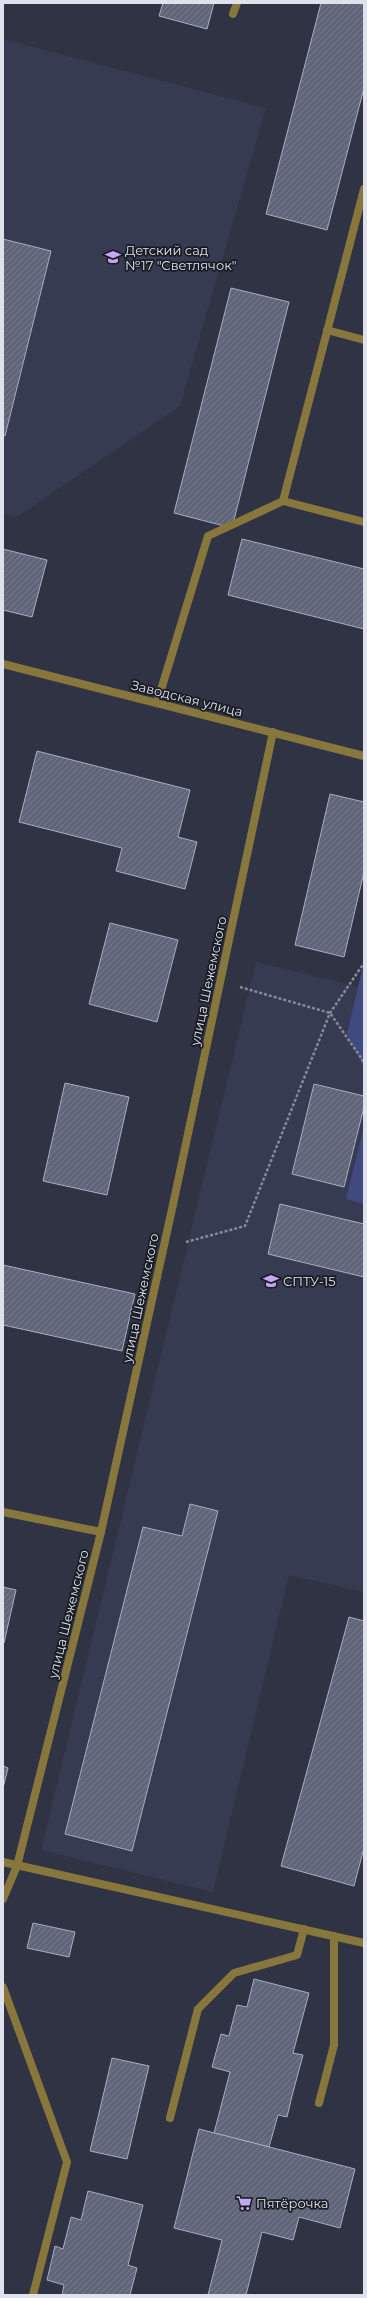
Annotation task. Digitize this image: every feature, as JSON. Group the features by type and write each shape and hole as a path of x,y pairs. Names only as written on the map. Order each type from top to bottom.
{"street":[{"path":"234,14 237,3"},
{"path":"283,502 364,189"},
{"path":"327,330 364,340"},
{"path":"158,703 208,536 283,502 364,522"},
{"name":"Заводская улица","path":"3,664 364,756"},
{"name":"улица Шежемского","path":"3,1899 17,1866 101,1532 164,1247 273,732"},
{"path":"3,1512 101,1532"},
{"path":"3,1862 364,1943"},
{"path":"170,2118 198,2009 234,1973 297,1955 304,1929"},
{"path":"319,2103 334,2045 334,1936"},
{"path":"3,1987 68,2162 33,2295"}],"path":[{"path":"164,1247 244,1226 330,1013 364,963"},
{"path":"220,981 330,1013 364,1062"}],"shaded area":[{"name":"Детский сад №17 \"Светлячок\"","path":"3,39 266,108 180,406 17,517 3,514"},
{"path":"364,961 364,1068 347,1034"},
{"name":"СПТУ-15","path":"256,962 364,988 364,1592 289,1575 213,1892 41,1850"},
{"path":"364,1126 364,1204 346,1199"}],"building":[{"path":"163,3 214,3 207,29 159,16"},
{"path":"321,3 364,3 364,88 327,230 266,214"},
{"path":"3,239 51,251 5,436 3,435"},
{"path":"231,288 289,302 232,528 174,513"},
{"path":"242,539 364,569 364,629 228,595"},
{"path":"3,549 47,560 32,617 3,610"},
{"path":"37,751 190,790 178,837 197,842 185,889 116,871 122,848 19,822"},
{"path":"330,794 364,802 364,872 344,957 295,945"},
{"path":"110,923 178,940 157,1022 89,1004"},
{"path":"65,1083 129,1097 107,1195 43,1181"},
{"path":"314,1084 364,1096 364,1107 344,1187 292,1174"},
{"path":"280,1204 364,1224 364,1277 268,1254"},
{"path":"3,1265 135,1294 122,1351 3,1325"},
{"path":"190,1504 218,1511 132,1851 65,1834 143,1527 182,1536"},
{"path":"3,1587 16,1590 4,1643 3,1642"},
{"path":"349,1617 364,1621 364,1848 354,1886 281,1866"},
{"path":"3,1766 8,1768 3,1788"},
{"path":"33,1923 75,1932 69,1957 27,1948"},
{"path":"254,1979 309,1993 293,2053 303,2055 287,2117 278,2115 269,2147 214,2133 230,2072 212,2067 221,2034 229,2036 237,2005 247,2007"},
{"path":"112,2058 149,2066 127,2159 90,2151"},
{"path":"199,2129 355,2169 340,2228 299,2217 293,2240 262,2232 246,2295 208,2295 222,2240 174,2228"},
{"path":"88,2191 143,2205 128,2265 137,2268 130,2295 62,2295 64,2285 47,2280 55,2246 63,2249 71,2217 81,2220"}],"place":[{"name":"Детский сад №17 \"Светлячок\"","path":"113,257"},
{"name":"СПТУ-15","path":"271,1281"},
{"name":"Пятёрочка","path":"244,2203"}]}
